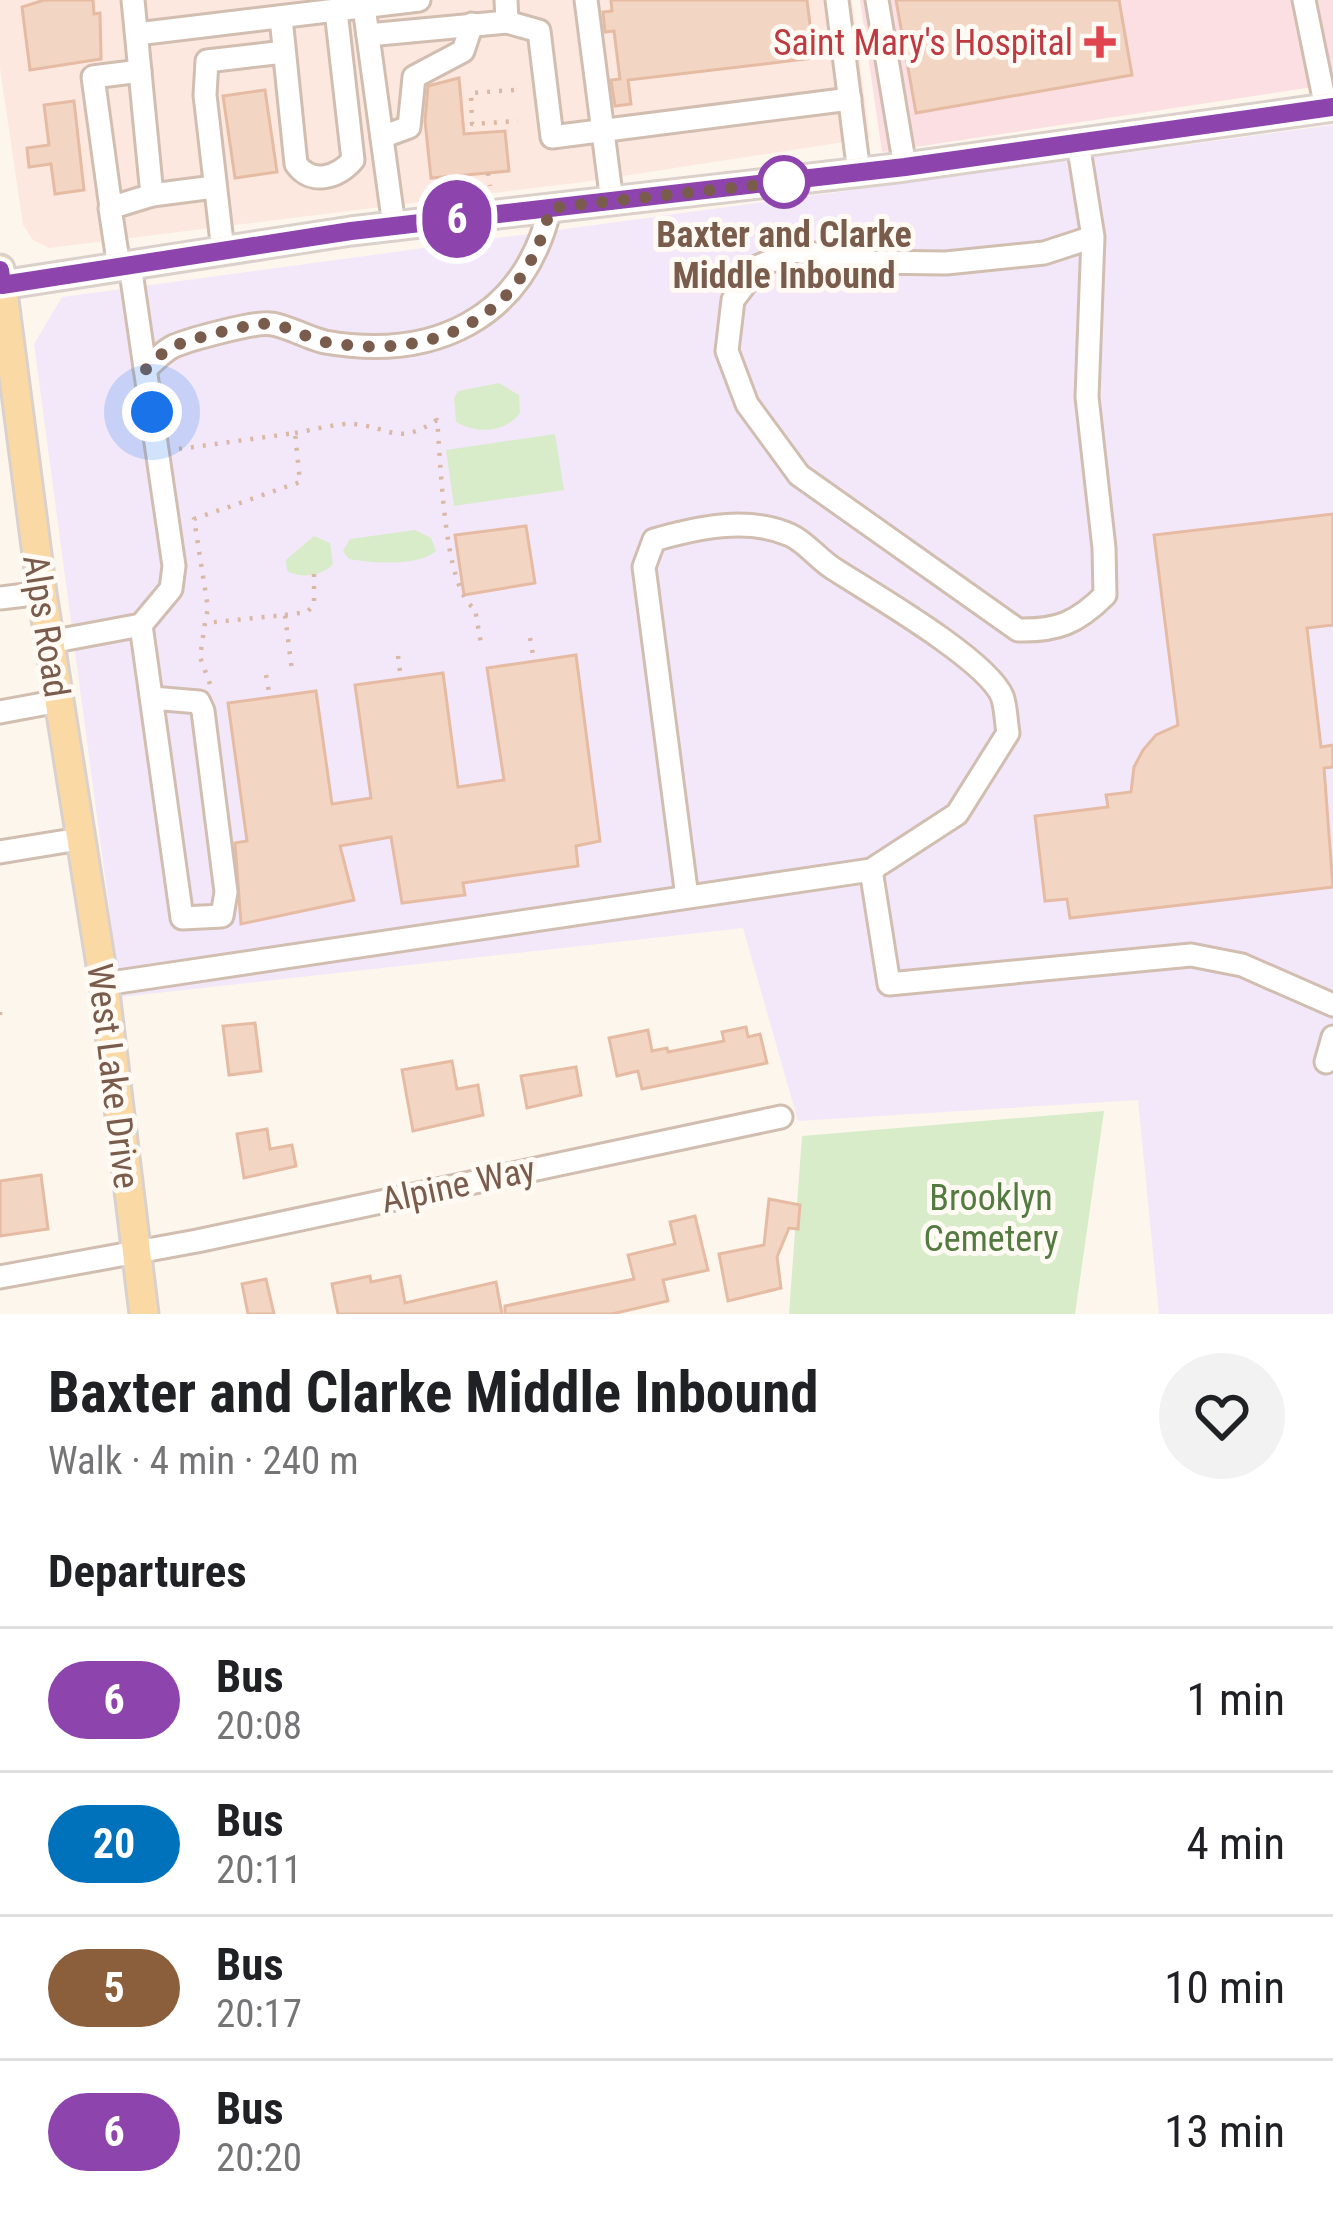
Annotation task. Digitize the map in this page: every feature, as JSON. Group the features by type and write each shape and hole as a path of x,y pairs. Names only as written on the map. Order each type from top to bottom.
{"main road":[{"path":"1,281 394,226 859,173 1329,108"},
{"name":"Alps Road","path":"1,281 9,421 50,642 79,839"},
{"name":"West Lake Drive","path":"79,839 104,984 144,1314"}],"street":[{"path":"134,0 152,195"},
{"path":"136,34 419,0"},
{"path":"586,0 612,202"},
{"path":"837,0 859,173"},
{"path":"878,0 905,167"},
{"path":"1304,0 1329,108"},
{"path":"364,8 394,226"},
{"path":"281,18 296,164 312,176 342,172 353,160 335,11"},
{"path":"368,34 472,24 507,11 539,31 552,137 850,99"},
{"path":"382,136 410,127 414,77 463,51 472,24"},
{"path":"204,28 206,95 223,251"},
{"path":"207,61 284,52"},
{"path":"50,642 141,625 171,589 174,566 146,369 111,208 93,77 140,71"},
{"path":"1078,142 1093,237 1087,397 1105,548 1105,595 1082,618 1054,631 1018,630 799,475 748,404 734,368 728,351 733,301 759,266 795,251 866,262 946,263 1044,253 1093,237"},
{"path":"111,208 152,195 214,187"},
{"path":"146,369 170,347 269,323 322,341 373,346 423,340 466,328 511,293 540,250 550,208"},
{"path":"104,984 871,870 957,814 1008,733 1002,696 970,658 790,535 741,525 697,528 654,539 644,567 687,897"},
{"path":"0,598 41,593"},
{"path":"141,625 182,918 222,916 226,892 203,711 199,702 187,698 152,698"},
{"path":"0,712 58,701"},
{"path":"0,852 79,839"},
{"path":"871,870 889,984 1211,956 1242,964 1333,1005"},
{"path":"1326,1062 1333,1037"},
{"name":"Alpine Way","path":"0,1277 781,1117"}],"path":[{"path":"514,90 471,92 472,124 518,122"},
{"path":"461,102 471,101"},
{"path":"491,123 493,132"},
{"path":"488,173 490,186"},
{"path":"158,454 354,424 400,436 424,430 437,420 455,579 467,604 475,609 482,644"},
{"path":"212,693 200,657 208,608 194,519 301,482 295,433"},
{"path":"206,623 307,612 314,605 314,574"},
{"path":"285,615 292,671"},
{"path":"530,638 534,661"},
{"path":"398,656 401,679"},
{"path":"266,675 270,698"}],"shaded area":[{"path":"0,0 852,0 870,138 591,181 49,248 33,240 23,225 0,68"},
{"name":"Saint Mary's Hospital","path":"860,0 1333,0 1333,84 882,152"},
{"path":"1333,125 1333,1314 1159,1314 1138,1100 798,1121 743,928 121,997 34,344 62,297"}],"green space":[{"path":"499,383 519,395 520,413 514,420 490,430 456,422 458,391"},
{"path":"555,434 564,490 454,506 446,450"},
{"path":"415,530 431,538 436,551 418,560 370,562 349,559 343,551 350,539"},
{"path":"314,536 330,543 333,564 311,575 287,571 286,560"},
{"name":"Brooklyn Cemetery","path":"1104,1111 1075,1314 789,1314 802,1136"}],"building":[{"path":"44,0 93,0 94,14 100,13 101,59 30,70 22,7"},
{"path":"611,0 807,0 814,58 628,80 631,104 615,106 611,80 620,79 614,31 605,32 603,12 612,11"},
{"path":"896,0 1119,0 1132,75 916,113"},
{"path":"459,78 464,134 505,131 509,171 431,178 425,121 428,86"},
{"path":"265,90 277,172 235,178 223,96"},
{"path":"74,101 84,190 55,194 51,164 29,167 27,148 49,145 44,105"},
{"path":"1333,514 1333,625 1307,628 1321,747 1333,745 1333,767 1324,768 1333,887 1070,918 1067,899 1045,901 1035,816 1108,807 1106,795 1131,792 1134,767 1143,750 1156,735 1178,725 1154,535"},
{"path":"526,526 535,583 464,595 455,535"},
{"path":"576,655 600,841 576,846 578,866 463,883 465,895 402,903 391,837 340,846 354,900 241,924 235,843 247,841 228,703 316,691 332,804 371,798 355,685 443,673 458,787 504,780 487,668"},
{"path":"255,1023 261,1071 229,1075 223,1026"},
{"path":"746,1027 748,1037 760,1034 767,1063 642,1089 638,1071 617,1076 609,1038 648,1030 652,1051 667,1048 668,1052 724,1041 722,1032"},
{"path":"452,1061 457,1089 478,1085 483,1115 413,1131 402,1070"},
{"path":"576,1067 581,1095 527,1108 521,1076"},
{"path":"267,1129 270,1149 292,1145 296,1166 244,1178 237,1134"},
{"path":"41,1175 48,1229 0,1236 0,1181"},
{"path":"769,1199 800,1205 798,1229 789,1228 777,1257 781,1288 728,1301 719,1254 764,1245"},
{"path":"695,1216 708,1270 663,1280 668,1301 612,1314 505,1314 505,1306 634,1279 628,1255 675,1244 670,1222"},
{"path":"370,1276 371,1282 400,1276 405,1303 496,1282 502,1314 338,1314 332,1284"},
{"path":"266,1279 274,1314 248,1314 242,1284"}],"bus line":[{"name":"6","path":"0,270 2,285 351,231 905,167 1333,107"}],"place":[{"name":"Saint Mary's Hospital","path":"1100,42"},
{"name":"Baxter and Clarke Middle Inbound","path":"784,182"}],"route":[{"path":"152,412 146,369 170,347 269,323 322,341 373,346 423,340 466,328 511,293 540,250 550,208 784,182"}]}
